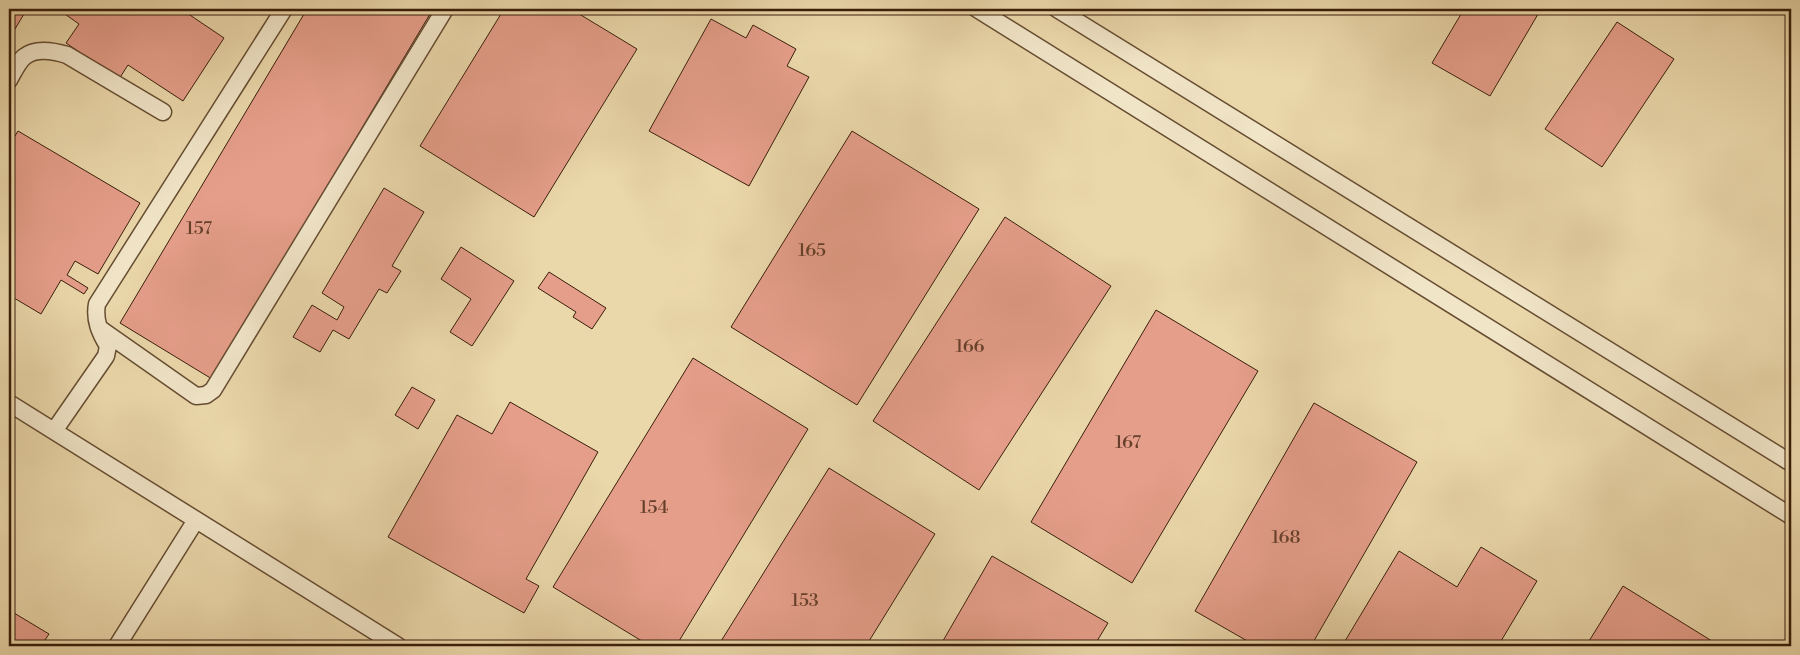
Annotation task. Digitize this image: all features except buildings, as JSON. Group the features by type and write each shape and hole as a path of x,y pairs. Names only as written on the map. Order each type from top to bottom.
{"lane":[{"path":"54,431 106,356 108,346 95,315 97,304 284,9"},
{"path":"99,328 196,396 206,395 213,390 445,9"},
{"path":"977,9 1791,516"},
{"path":"1057,9 1791,463"},
{"path":"9,80 24,57 38,51 53,51 67,55 163,112"},
{"path":"9,403 398,646"},
{"path":"117,646 196,520"}]}
